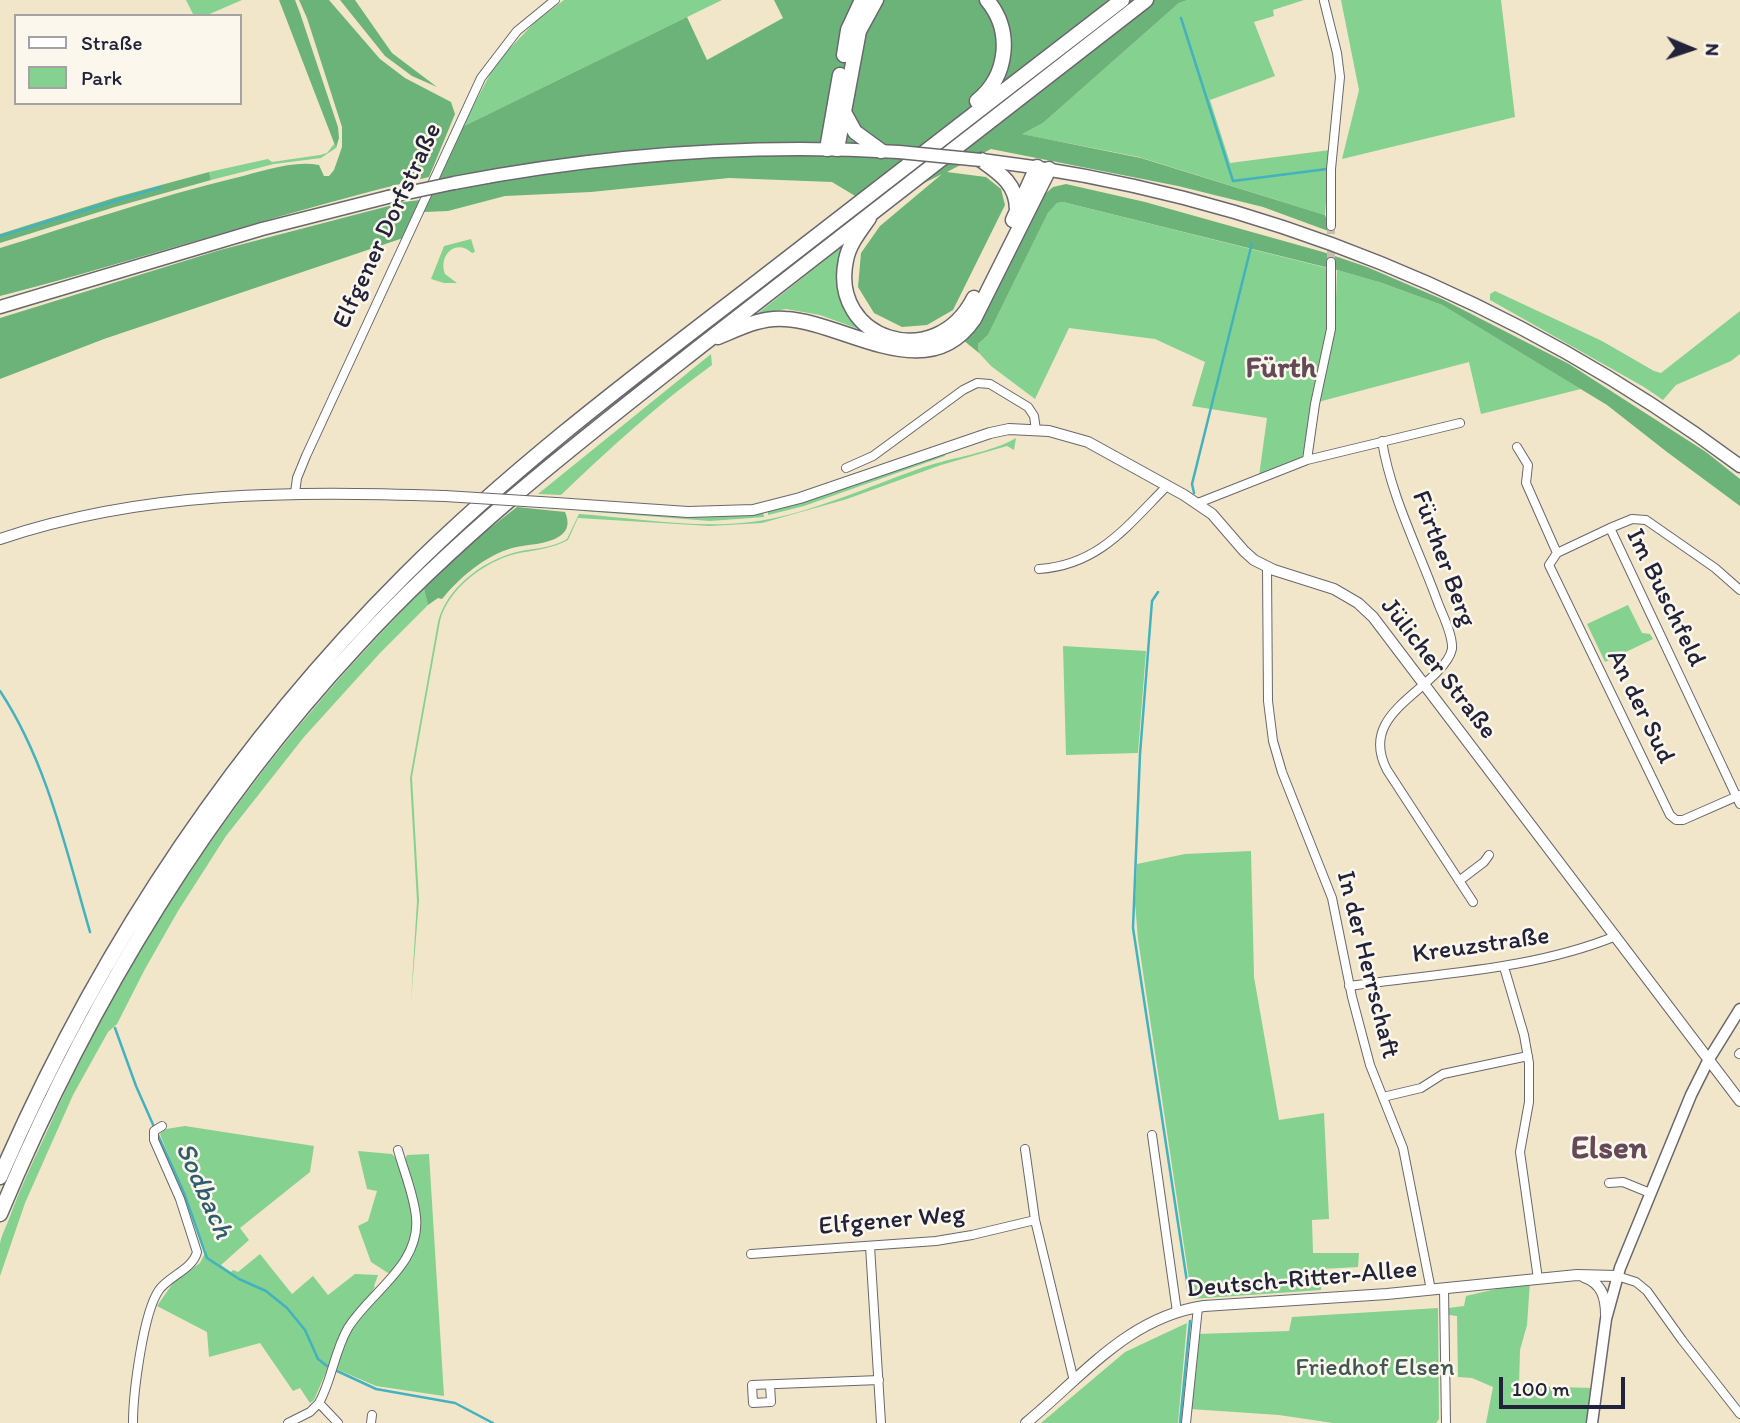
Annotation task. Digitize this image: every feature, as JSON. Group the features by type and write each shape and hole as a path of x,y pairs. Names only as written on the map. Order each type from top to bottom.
{"highway":[{"path":"832,149 848,30 862,0"},
{"path":"832,149 844,112 859,31 876,0"},
{"path":"933,145 949,124 989,91 999,73 1004,53 1003,35 999,18 987,0"},
{"path":"0,1177 58,1051 97,978 141,906 189,833 252,747 343,640 439,542 516,472 632,378 1122,0"},
{"path":"0,1214 57,1086 120,967 206,833 277,739 354,649 448,553 560,456 875,208 1146,0"},
{"path":"844,112 855,132 881,151"},
{"path":"981,160 1009,183 1017,201 1017,213"},
{"path":"875,208 849,251 845,270 846,290 852,306 868,326 891,338 913,341 938,336 962,318 1043,168"},
{"path":"704,343 757,321 785,319 819,324 894,349 918,351 943,345 962,333 974,319 1043,168"}],"main road":[{"path":"0,305 262,229 388,197 552,166 740,150 832,149 899,152 1043,168 1151,191 1249,217 1356,252 1497,315 1587,363 1668,414 1740,466"},
{"path":"1592,1423 1606,1319 1617,1276 1691,1096 1709,1059 1740,1009"}],"street":[{"name":"Elfgener Dorfstraße","path":"295,492 297,478 306,456 481,78 517,32 555,0"},
{"path":"1324,1 1337,53 1340,83 1331,169 1331,226"},
{"path":"1307,460 1315,404 1331,329 1331,262"},
{"path":"846,468 873,456 963,390 977,383 990,384 1028,407 1034,416 1034,430"},
{"path":"1198,503 1307,460 1460,423"},
{"name":"Jülicher Straße","path":"0,539 54,522 135,505 214,496 295,492 445,496 688,512 730,512 758,509 800,498 990,433 1009,429 1068,435 1088,443 1198,503 1212,514 1249,556 1267,567 1326,585 1358,603 1380,625 1426,684 1740,1101"},
{"name":"Fürther Berg","path":"1381,441 1395,489 1451,643 1448,658 1426,684"},
{"path":"1517,447 1528,466 1526,483 1557,553"},
{"path":"1038,569 1067,565 1091,556 1167,486"},
{"path":"1609,528 1632,519 1646,520 1715,568 1740,590"},
{"name":"Im Buschfeld","path":"1557,553 1609,528 1739,798"},
{"name":"An der Sud","path":"1557,553 1549,565 1670,815 1676,820 1683,820 1739,798"},
{"name":"In der Herrschaft","path":"1267,567 1268,701 1273,741 1290,794 1332,898 1349,986 1370,1065 1403,1148 1431,1290"},
{"path":"1426,684 1389,716 1381,735 1381,752 1387,770 1473,902"},
{"path":"1460,881 1489,855"},
{"name":"Kreuzstraße","path":"1349,986 1504,967 1569,954 1616,936"},
{"path":"1504,967 1528,1056 1529,1097 1520,1152 1538,1279"},
{"path":"1383,1097 1421,1088 1438,1076 1528,1056"},
{"path":"133,1423 136,1379 154,1300 164,1285 193,1261 197,1252 178,1192 154,1142 158,1129"},
{"path":"1152,1135 1177,1312"},
{"path":"1024,1149 1035,1220 1074,1381"},
{"path":"289,1423 319,1403 347,1330 401,1265 414,1242 417,1224 415,1211 398,1150"},
{"path":"1609,1183 1623,1182 1650,1193"},
{"name":"Elfgener Weg","path":"751,1254 962,1237 1035,1220"},
{"path":"870,1246 881,1423"},
{"path":"1577,1275 1598,1284 1605,1300 1606,1319"},
{"name":"Deutsch-Ritter-Allee","path":"1026,1423 1122,1339 1150,1322 1177,1312 1198,1307 1444,1289 1577,1275 1617,1276"},
{"path":"1617,1276 1636,1282 1647,1291 1740,1414"},
{"path":"1444,1289 1446,1423"},
{"path":"1186,1423 1198,1307"},
{"path":"770,1385 879,1381"},
{"path":"319,1403 338,1423"}],"green space":[{"path":"186,0 242,0 210,14 193,14"},
{"path":"279,0 295,0 338,127 336,148"},
{"path":"299,0 329,0 380,59 405,78 451,102 455,114 429,177 0,296 0,248 117,211 277,167 319,165 324,176 329,176 334,170 342,147 342,127"},
{"path":"340,0 355,0 392,53 437,87 412,76 385,56"},
{"path":"564,0 722,0 462,127 496,63 535,22"},
{"path":"774,0 1188,0 1179,3 1043,123 1022,134 1141,158 1325,215 1331,232 1263,207 1178,186 991,149 947,172 986,177 1001,189 1005,205 953,310 927,325 902,327 874,313 858,287 861,253 880,226 942,174 875,208 832,182 729,178 591,192 505,196 448,211 424,212 406,237 104,339 0,379 0,318 220,250 420,200 462,127 687,17 707,60 783,18"},
{"path":"1188,0 1304,0 1273,10 1274,16 1254,22 1275,76 1210,100 1230,163 1330,150 1325,215 1139,157 1021,134 1043,123 1179,3"},
{"path":"1341,0 1501,0 1515,117 1342,159 1359,90"},
{"path":"334,144 336,148 321,158 274,164 211,180 209,172 268,159 272,162 320,155 327,153"},
{"path":"209,172 211,180 0,243 0,234 117,197"},
{"path":"1066,184 1145,202 1323,252 1367,267 1444,300 1569,364 1706,452 1740,479 1740,506 1607,405 1442,305 1337,270 1063,202 1057,203 1048,213 988,335 978,344 979,353 963,340 1045,194 1053,187"},
{"path":"1063,202 1327,268 1327,335 1302,459 1259,476 1267,418 1192,406 1205,362 1155,339 1069,328 1035,399 991,366 979,353 978,344 988,335 1048,213 1057,203"},
{"path":"471,239 475,252 455,248 446,255 444,261 445,274 457,283 431,279 444,246"},
{"path":"844,245 840,271 841,291 864,331 820,315 786,309 757,314"},
{"path":"1337,270 1442,305 1581,389 1481,414 1469,362 1318,402 1335,329"},
{"path":"1495,291 1602,341 1661,373 1740,311 1740,354 1731,361 1676,385 1663,400 1490,300 1490,294"},
{"path":"711,354 712,365 634,427 561,495 538,494"},
{"path":"1016,438 1014,450 1007,446 941,465 847,499 762,523 710,526 578,518 568,540 549,547 503,558 469,578 451,598 440,621 412,777 419,900 411,1001 417,901 410,778 438,622 442,610 449,599 466,578 477,570 501,557 554,545 567,539 579,514 708,524 751,522 816,507 924,467 983,451"},
{"path":"944,453 945,456 804,506 768,515 768,511"},
{"path":"517,507 565,512 567,528 563,534 549,541 512,548 492,556 465,575 442,599 438,598 428,605 424,589 477,538"},
{"path":"587,509 711,517 763,512 764,517 710,521 583,511"},
{"path":"424,589 428,605 380,653 304,737 226,836 178,911 117,1024 108,1032 73,1095 25,1203 0,1276 1,1241 28,1173 85,1053 166,909 261,774 312,710"},
{"path":"1628,605 1642,633 1650,634 1653,639 1605,662 1587,624"},
{"path":"1063,646 1146,651 1138,753 1066,755"},
{"path":"1251,851 1254,977 1279,1120 1324,1113 1329,1219 1312,1220 1313,1253 1359,1253 1358,1267 1321,1269 1321,1290 1192,1299 1138,939 1135,903 1137,864 1185,854"},
{"path":"185,1126 314,1146 310,1172 240,1228 249,1240 221,1265 231,1272 238,1272 260,1254 292,1294 313,1276 328,1295 355,1274 378,1275 375,1287 343,1332 314,1400 310,1403 300,1388 293,1391 260,1343 209,1357 207,1332 157,1306 173,1283 200,1263 206,1251 160,1134 166,1129"},
{"path":"358,1151 392,1154 402,1170 409,1194 413,1238 394,1271 388,1273 371,1262 358,1226 368,1221 377,1191 367,1189"},
{"path":"429,1154 444,1396 376,1386 334,1368 352,1326 399,1271 417,1234 404,1161 407,1155"},
{"path":"1530,1281 1527,1325 1520,1350 1519,1386 1594,1388 1589,1423 1486,1423 1493,1387 1472,1378 1458,1377 1457,1316 1449,1315 1448,1308 1464,1306 1466,1296"},
{"name":"Friedhof Elsen","path":"1438,1308 1439,1419 1436,1423 1333,1423 1279,1415 1190,1409 1197,1334 1289,1331 1292,1317"},
{"path":"1187,1323 1178,1423 1041,1423 1125,1352"}],"waterway":[{"path":"1181,18 1233,181 1327,169"},
{"path":"0,236 161,187"},
{"path":"1194,493 1192,484 1252,243"},
{"path":"1158,592 1152,601 1140,754 1133,928 1189,1295"},
{"name":"Sodbach","path":"0,691 31,747 43,777 90,932"},
{"name":"Sodbach","path":"115,1028 155,1129"},
{"name":"Sodbach","path":"158,1135 184,1193 207,1258 239,1279 266,1291 287,1308 305,1330 318,1359 327,1366"},
{"path":"1180,1423 1190,1321"},
{"name":"Sodbach","path":"335,1370 376,1389 455,1403 493,1423"}],"tunnel":[{"path":"1331,226 1331,262"}],"district":[{"name":"Fürth","path":"1281,369"},
{"name":"Elsen","path":"1609,1150"}]}
